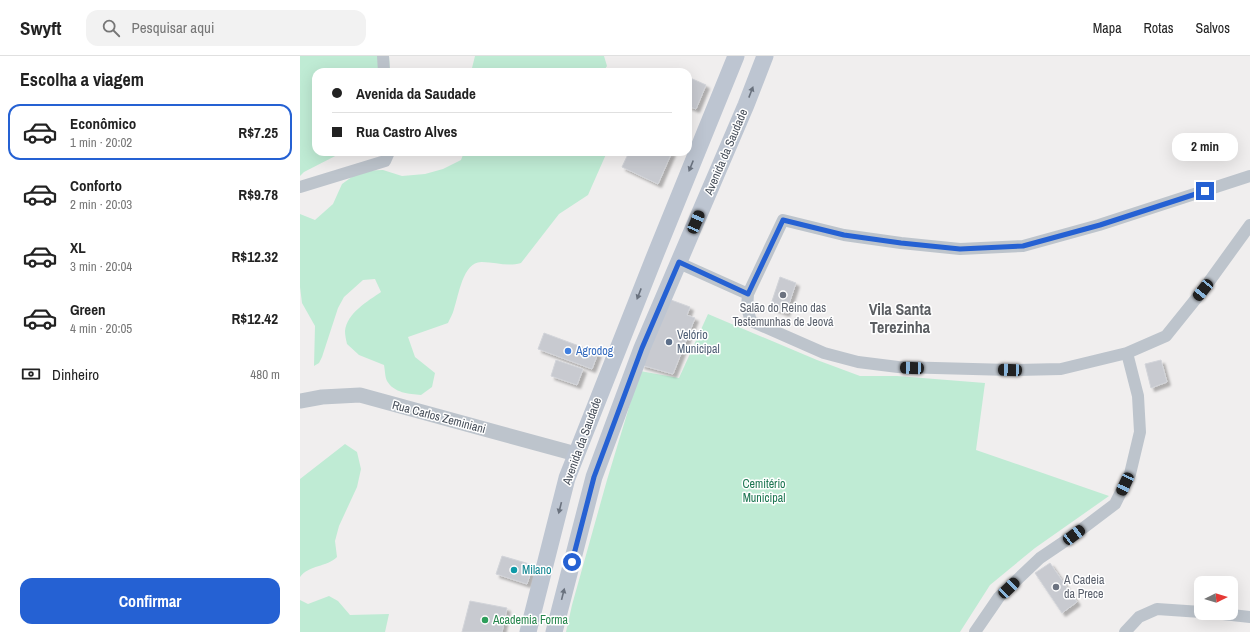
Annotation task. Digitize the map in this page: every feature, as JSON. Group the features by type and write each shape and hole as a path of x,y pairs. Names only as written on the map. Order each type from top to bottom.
{"main road":[{"name":"Avenida da Saudade","path":"530,624 567,478 736,56"},
{"name":"Avenida da Saudade","path":"555,629 594,477 642,348 736,128 765,56"},
{"path":"711,117 736,128"},
{"path":"530,624 538,623 555,629"}],"street":[{"path":"382,56 384,68"},
{"path":"300,186 384,161 387,156"},
{"path":"1250,176 1100,225 1023,246 960,249 901,243 844,235 783,220 748,294 747,308 751,321 824,353 858,362 898,367 1010,370 1061,369 1127,353 1166,336 1203,290 1250,225"},
{"path":"679,262 748,294"},
{"path":"975,632 999,598 1040,558 1074,535 1115,504 1130,474 1140,432 1138,396 1127,353"},
{"name":"Rua Carlos Zeminiani","path":"300,401 322,397 360,395 576,454"},
{"path":"1125,632 1139,617 1157,609 1194,612"},
{"path":"1238,616 1250,617"}],"green space":[{"path":"300,56 389,56 390,68 312,68 312,156 335,156 304,172 300,176"},
{"path":"475,56 604,56 607,66 606,68 472,68"},
{"path":"462,156 605,156 588,195 559,214 521,263 511,265 487,262 476,263 470,267 466,273 460,288 454,311 448,323 408,337 415,357 435,373 432,387 421,395 407,393 394,388 387,381 384,365 359,355 347,344 345,331 350,319 359,308 381,292 375,279 363,280 344,297 338,308 322,357 319,363 314,366 315,326 302,303 300,287 300,214 315,220 333,204 342,184 360,171 383,170 402,176 425,174 443,169 461,160"},
{"name":"Cemitério Municipal","path":"708,314 817,360 860,376 897,376 985,383 976,450 1109,496 1035,548 990,585 960,632 566,632 572,605 607,480 640,371 679,378"},
{"path":"345,444 357,452 361,469 357,487 339,526 335,541 337,557 328,563 308,570 300,577 300,479"},
{"path":"329,596 338,601 350,615 389,614 385,632 300,632 300,600 308,604"}],"building":[{"path":"692,79 706,85 696,109 692,108"},
{"path":"627,156 670,156 658,184 622,167"},
{"name":"Salão do Reino das Testemunhas de Jeová","path":"780,277 796,283 786,313 770,307"},
{"name":"Velório Municipal","path":"671,300 690,307 687,315 695,318 673,374 641,365"},
{"name":"Agrodog","path":"544,333 598,353 592,369 538,349"},
{"path":"556,360 583,369 577,385 551,376"},
{"path":"1161,360 1167,382 1151,388 1145,364"},
{"name":"Milano","path":"502,556 533,565 527,584 496,574"},
{"name":"A Cadeia da Prece","path":"1050,563 1077,602 1062,613 1035,573"},
{"name":"Academia Forma","path":"470,601 507,608 502,632 462,632"}],"place":[{"name":"Salão do Reino das Testemunhas de Jeová","path":"783,295"},
{"name":"Velório Municipal","path":"669,342"},
{"name":"Agrodog","path":"568,351"},
{"name":"Milano","path":"514,570"},
{"name":"A Cadeia da Prece","path":"1056,587"},
{"name":"Academia Forma","path":"485,620"}],"district":[{"name":"Vila Santa Terezinha","path":"900,318"}],"route":[{"path":"572,562 594,477 642,348 679,262 748,294 783,220 844,235 901,243 960,249 1023,246 1100,225 1205,191"}]}
